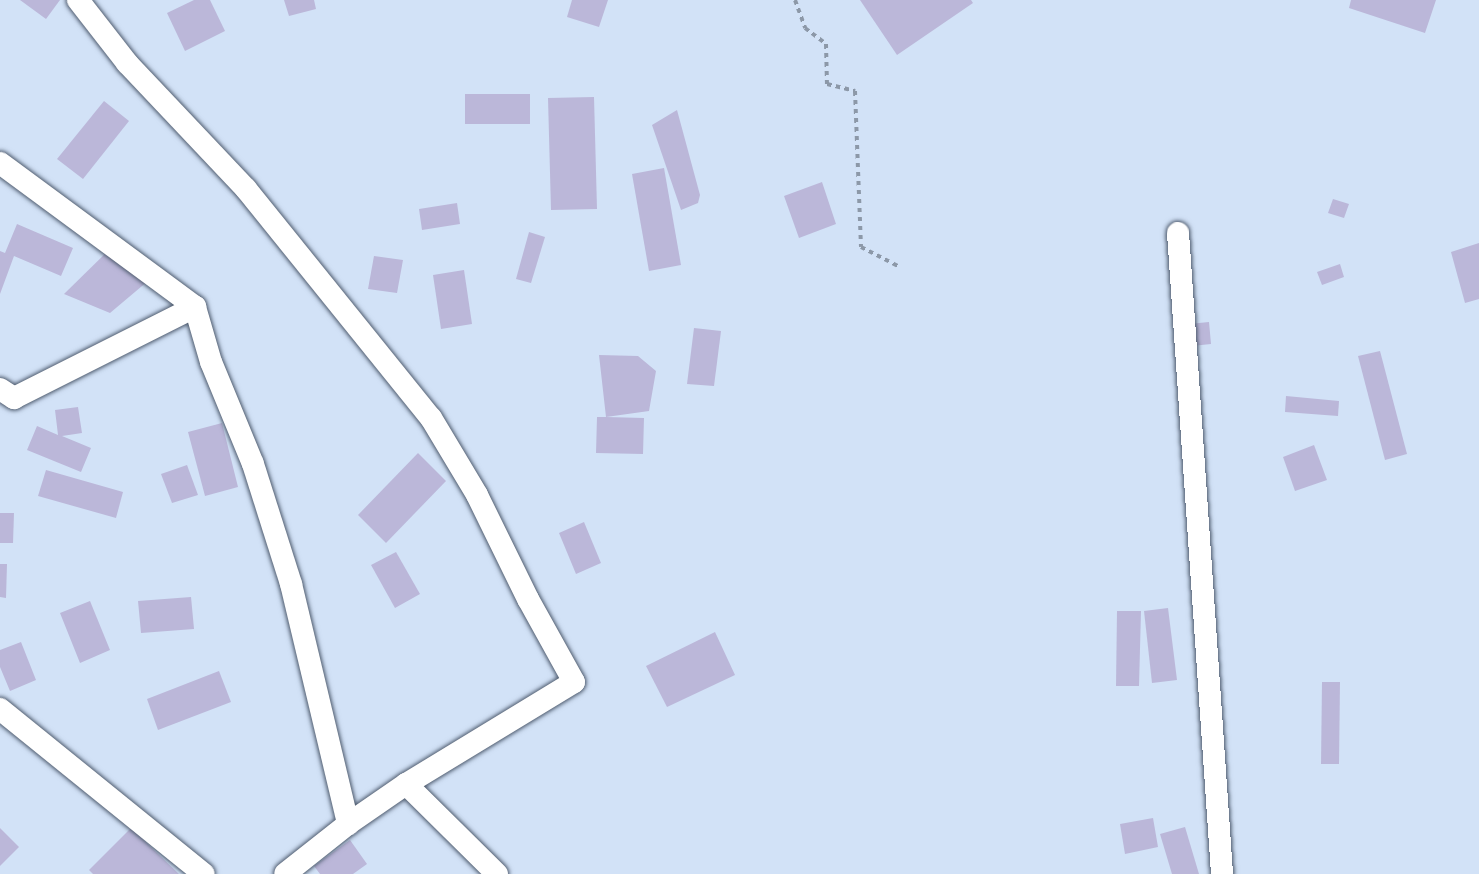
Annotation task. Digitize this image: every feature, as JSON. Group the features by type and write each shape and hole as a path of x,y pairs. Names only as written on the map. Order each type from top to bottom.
{"street":[{"path":"78,0 127,63 246,189 431,418 477,495 528,599 574,682 406,784 348,824 285,874"},
{"path":"0,164 195,307 211,362 253,464 291,584 348,824"},
{"path":"1178,233 1222,874"},
{"path":"0,389 14,398 195,307"},
{"path":"0,709 204,874"},
{"path":"406,784 497,874"}],"path":[{"path":"795,0 806,28 826,44 827,84 855,91 861,247 898,266"}],"building":[{"path":"20,0 60,0 46,19"},
{"path":"194,0 210,0 225,31 185,51 167,13"},
{"path":"284,0 314,0 316,9 289,16"},
{"path":"572,0 608,0 599,27 567,17"},
{"path":"860,0 971,0 973,3 897,55"},
{"path":"1351,0 1436,0 1425,33 1349,8"},
{"path":"465,94 530,94 530,124 465,124"},
{"path":"594,97 597,209 551,210 548,98"},
{"path":"104,101 129,121 83,179 57,159"},
{"path":"677,110 700,195 698,203 681,210 652,125"},
{"path":"664,168 681,265 649,271 632,174"},
{"path":"822,182 836,224 799,238 784,196"},
{"path":"1333,199 1349,204 1344,218 1328,213"},
{"path":"457,203 460,224 422,230 419,209"},
{"path":"17,224 73,248 61,276 14,256 0,294 0,251 5,253"},
{"path":"529,232 545,237 531,283 516,279"},
{"path":"1479,243 1479,299 1465,303 1451,252"},
{"path":"115,244 148,281 110,313 64,294"},
{"path":"374,256 403,260 397,293 368,289"},
{"path":"1340,264 1344,277 1322,285 1317,272"},
{"path":"464,270 472,324 441,329 433,275"},
{"path":"1209,322 1211,344 1192,346 1189,324"},
{"path":"694,328 721,331 714,386 687,384"},
{"path":"1380,351 1407,454 1385,460 1358,356"},
{"path":"599,355 638,356 656,371 649,411 606,417"},
{"path":"1286,396 1339,401 1338,416 1285,412"},
{"path":"78,407 82,433 62,436 91,448 81,472 27,450 37,426 58,435 55,410"},
{"path":"597,417 644,418 643,454 596,453"},
{"path":"222,423 238,487 205,496 188,432"},
{"path":"1314,445 1327,480 1295,491 1283,457"},
{"path":"418,453 446,481 386,543 358,515"},
{"path":"187,465 198,495 172,503 161,474"},
{"path":"46,470 123,492 116,518 38,496"},
{"path":"0,513 14,513 13,543 0,543"},
{"path":"584,522 601,563 576,574 559,533"},
{"path":"396,552 420,594 395,608 371,565"},
{"path":"0,564 7,564 6,598 0,597"},
{"path":"191,597 194,629 141,633 138,601"},
{"path":"90,601 110,650 80,663 60,613"},
{"path":"1168,608 1177,680 1152,683 1144,611"},
{"path":"1117,611 1141,611 1139,686 1116,686"},
{"path":"715,632 735,675 667,707 646,666"},
{"path":"21,642 36,680 10,691 0,667 0,650"},
{"path":"219,671 231,702 158,730 147,699"},
{"path":"1322,682 1340,682 1339,764 1321,764"},
{"path":"1153,818 1158,847 1125,854 1120,824"},
{"path":"1185,827 1199,874 1172,874 1160,834"},
{"path":"0,828 19,847 0,866"},
{"path":"131,828 179,874 93,874 89,870"},
{"path":"350,840 367,864 353,874 320,874 314,866"}]}
